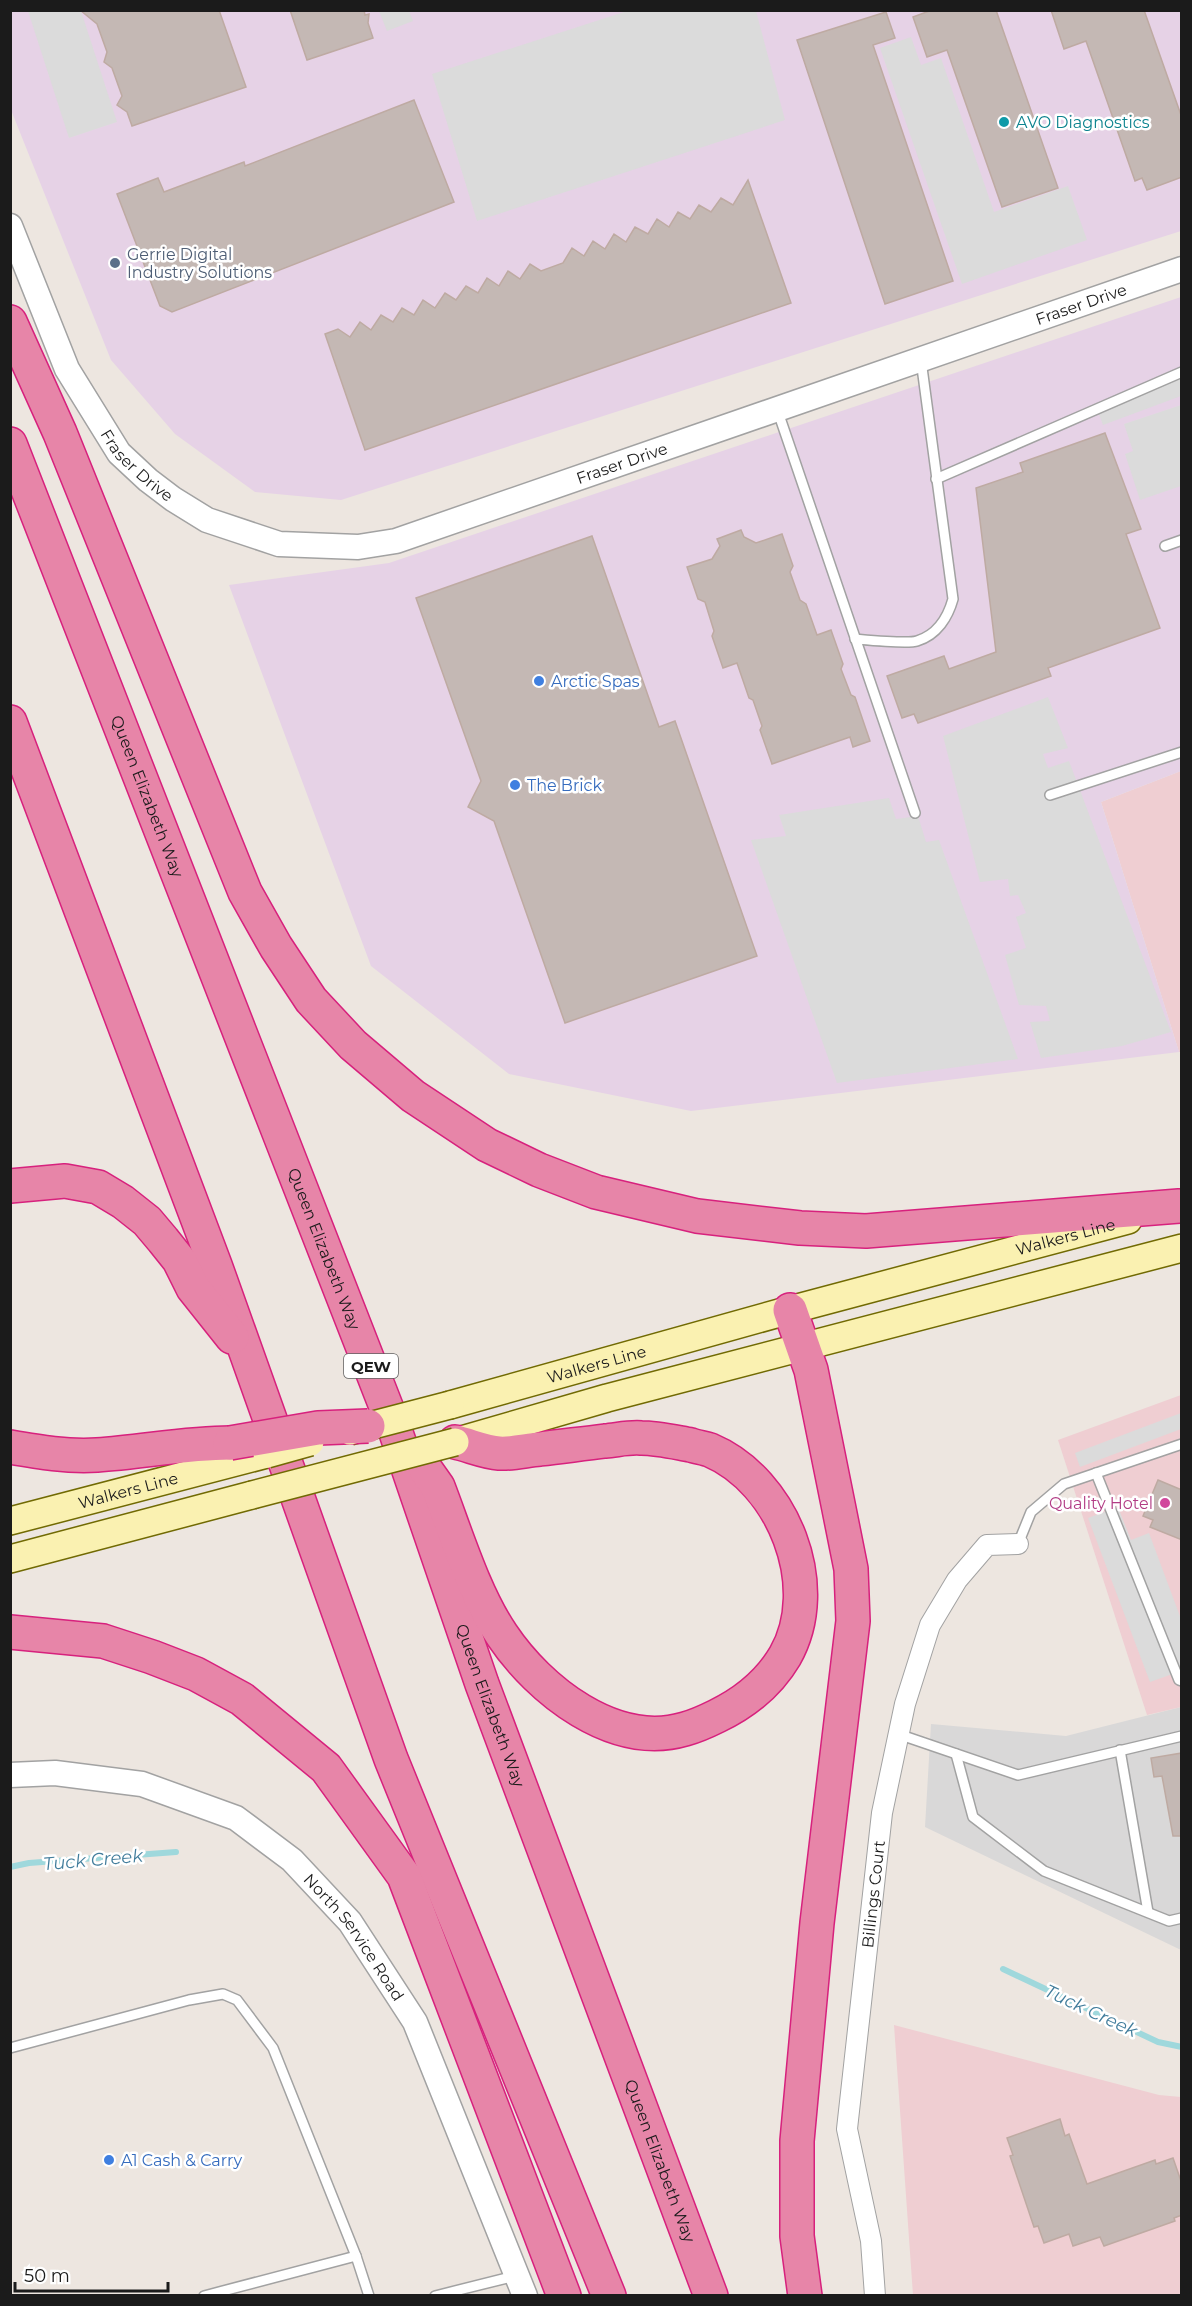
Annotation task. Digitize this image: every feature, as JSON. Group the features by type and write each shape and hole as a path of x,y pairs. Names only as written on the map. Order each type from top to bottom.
{"highway":[{"path":"10,321 60,433 245,892 276,947 311,1000 353,1045 412,1096 487,1145 539,1170 596,1192 697,1216 800,1228 866,1231 1180,1206"},
{"name":"Queen Elizabeth Way","path":"10,444 381,1426 482,1684 711,2295"},
{"path":"10,722 215,1266 391,1759"},
{"path":"10,1186 65,1181 98,1187 123,1202 147,1221 163,1240 179,1260 193,1288 237,1344 391,1759 609,2295"},
{"path":"790,1310 811,1370 851,1569 853,1621 817,1923 797,2141 797,2236 805,2295"},
{"path":"10,1447 52,1454 95,1455 230,1443 318,1428 381,1426 438,1487 485,1606 502,1635 524,1664 547,1687 574,1708 604,1723 631,1730 657,1733 684,1730 743,1703 768,1678 785,1656 796,1627 800,1602 798,1569 790,1535 777,1508 755,1482 736,1466 710,1450 675,1442 639,1438 499,1453 455,1442"},
{"path":"10,1632 104,1641 196,1674 242,1699 326,1768 405,1876 564,2295"}],"main road":[{"name":"Walkers Line","path":"10,1521 381,1426 790,1310 1180,1206"},
{"path":"10,1559 455,1442 607,1398 802,1349 1182,1248"}],"street":[{"name":"Fraser Drive","path":"10,226 67,369 119,453 173,499 207,520 279,544 358,547 396,541 1182,269"},
{"name":"Billings Court","path":"875,2295 871,2241 847,2129 882,1813 904,1704 930,1625 957,1580 987,1545 1018,1544"},
{"name":"North Service Road","path":"10,1775 55,1773 142,1784 236,1818 292,1860 350,1922 415,2022 521,2285"}],"lane":[{"path":"855,639 917,641 935,630 948,616 953,599 921,359"},
{"path":"936,479 1182,372"},
{"path":"776,409 915,813"},
{"path":"1165,546 1182,540"},
{"path":"1050,795 1182,752"},
{"path":"1018,1544 1031,1512 1064,1484 1182,1444"},
{"path":"1096,1473 1179,1680 1182,1681"},
{"path":"898,1734 1018,1775 1182,1736"},
{"path":"1120,1750 1148,1912"},
{"path":"956,1754 973,1817 1044,1871 1169,1921 1182,1918"},
{"path":"10,2048 189,2000 223,1994 237,2000 273,2048 356,2256 369,2295"},
{"path":"204,2295 356,2256"},
{"path":"435,2295 521,2285"}],"shaded area":[{"path":"11,11 1181,11 1181,231 341,500 255,492 175,434 111,360 11,110"},
{"path":"28,11 81,11 117,122 69,138"},
{"path":"379,11 409,11 413,21 387,31"},
{"path":"627,11 756,11 785,120 477,221 432,74"},
{"path":"911,37 921,65 941,58 994,212 1068,186 1087,240 962,284 880,48"},
{"path":"1181,297 1181,771 1101,802 1179,1052 691,1111 509,1074 371,966 229,585 389,563"},
{"path":"1181,377 1181,396 1103,425 1097,409"},
{"path":"1181,405 1181,486 1140,500 1125,454 1133,451 1124,424"},
{"path":"1048,697 1068,748 1043,754 1048,768 1069,761 1171,1032 1122,1046 1041,1058 1030,1022 1050,1021 1046,1006 1019,1005 1005,955 1026,948 1016,917 1026,913 1018,895 1010,896 1008,879 980,882 943,736"},
{"path":"1181,771 1181,1052 1179,1052 1101,802"},
{"path":"889,798 896,819 918,816 926,842 939,840 1018,1059 837,1083 751,840 786,836 779,815"},
{"path":"1181,1395 1181,1707 1147,1715 1058,1440"},
{"path":"1181,1413 1181,1429 1080,1467 1075,1453"},
{"path":"1118,1507 1131,1540 1149,1533 1181,1619 1181,1671 1150,1682 1088,1518"},
{"path":"1181,1707 1181,1950 925,1827 931,1724 1066,1736"},
{"path":"894,2025 1159,2095 1181,2097 1181,2295 913,2295"}],"building":[{"path":"80,10 219,10 246,87 132,126 127,112 117,105 122,96 112,68 104,62 107,52 97,24"},
{"path":"290,10 364,10 365,15 369,14 368,23 373,38 307,60"},
{"name":"AVO Diagnostics","path":"932,10 996,10 1058,188 1002,207 947,50 927,57 913,17"},
{"path":"1051,10 1144,10 1182,118 1182,177 1147,190 1142,178 1135,181 1086,41 1064,49"},
{"path":"886,12 895,38 873,45 953,281 885,304 797,40"},
{"path":"414,100 454,202 172,312 160,306 117,194 158,178 164,192 244,162 245,166"},
{"path":"748,180 791,303 365,450 325,334 338,329 350,337 360,322 371,330 381,315 393,322 402,308 414,315 423,300 435,308 445,293 456,300 466,286 478,293 487,278 499,286 508,271 520,279 530,264 541,271 563,263 572,248 584,256 593,241 605,249 614,234 626,242 635,227 648,234 657,219 669,227 678,212 690,219 699,205 711,212 721,198 733,205"},
{"path":"1105,433 1141,529 1126,534 1160,628 1048,668 1051,676 918,723 914,714 902,718 887,676 944,656 949,669 996,652 976,488 1023,472 1020,463"},
{"path":"741,530 744,537 756,543 782,534 793,566 790,572 800,600 806,604 817,635 831,630 843,664 841,669 851,695 855,697 870,741 853,747 850,737 772,764 760,730 762,726 753,700 749,698 737,663 723,668 712,636 714,631 705,602 698,599 687,567 712,559 720,546 717,539"},
{"path":"592,536 659,727 675,721 757,956 565,1023 494,821 468,807 481,781 416,598"},
{"name":"Quality Hotel","path":"1158,1480 1182,1490 1182,1540 1150,1527 1153,1520 1143,1516"},
{"path":"1182,1753 1182,1836 1173,1836 1162,1776 1154,1777 1151,1758"},
{"path":"1060,2119 1065,2136 1069,2134 1087,2184 1155,2160 1156,2164 1173,2158 1182,2184 1182,2215 1174,2218 1175,2221 1104,2246 1100,2237 1073,2246 1069,2234 1044,2243 1038,2226 1034,2227 1010,2156 1013,2155 1007,2138"}],"waterway":[{"name":"Tuck Creek","path":"10,1867 29,1863 176,1852"},
{"name":"Tuck Creek","path":"1003,1969 1158,2042 1182,2047"}],"place":[{"name":"AVO Diagnostics","path":"1004,122"},
{"name":"Gerrie Digital Industry Solutions","path":"115,263"},
{"name":"Arctic Spas","path":"539,681"},
{"name":"The Brick","path":"515,785"},
{"name":"Quality Hotel","path":"1165,1503"},
{"name":"A1 Cash & Carry","path":"109,2160"}]}
